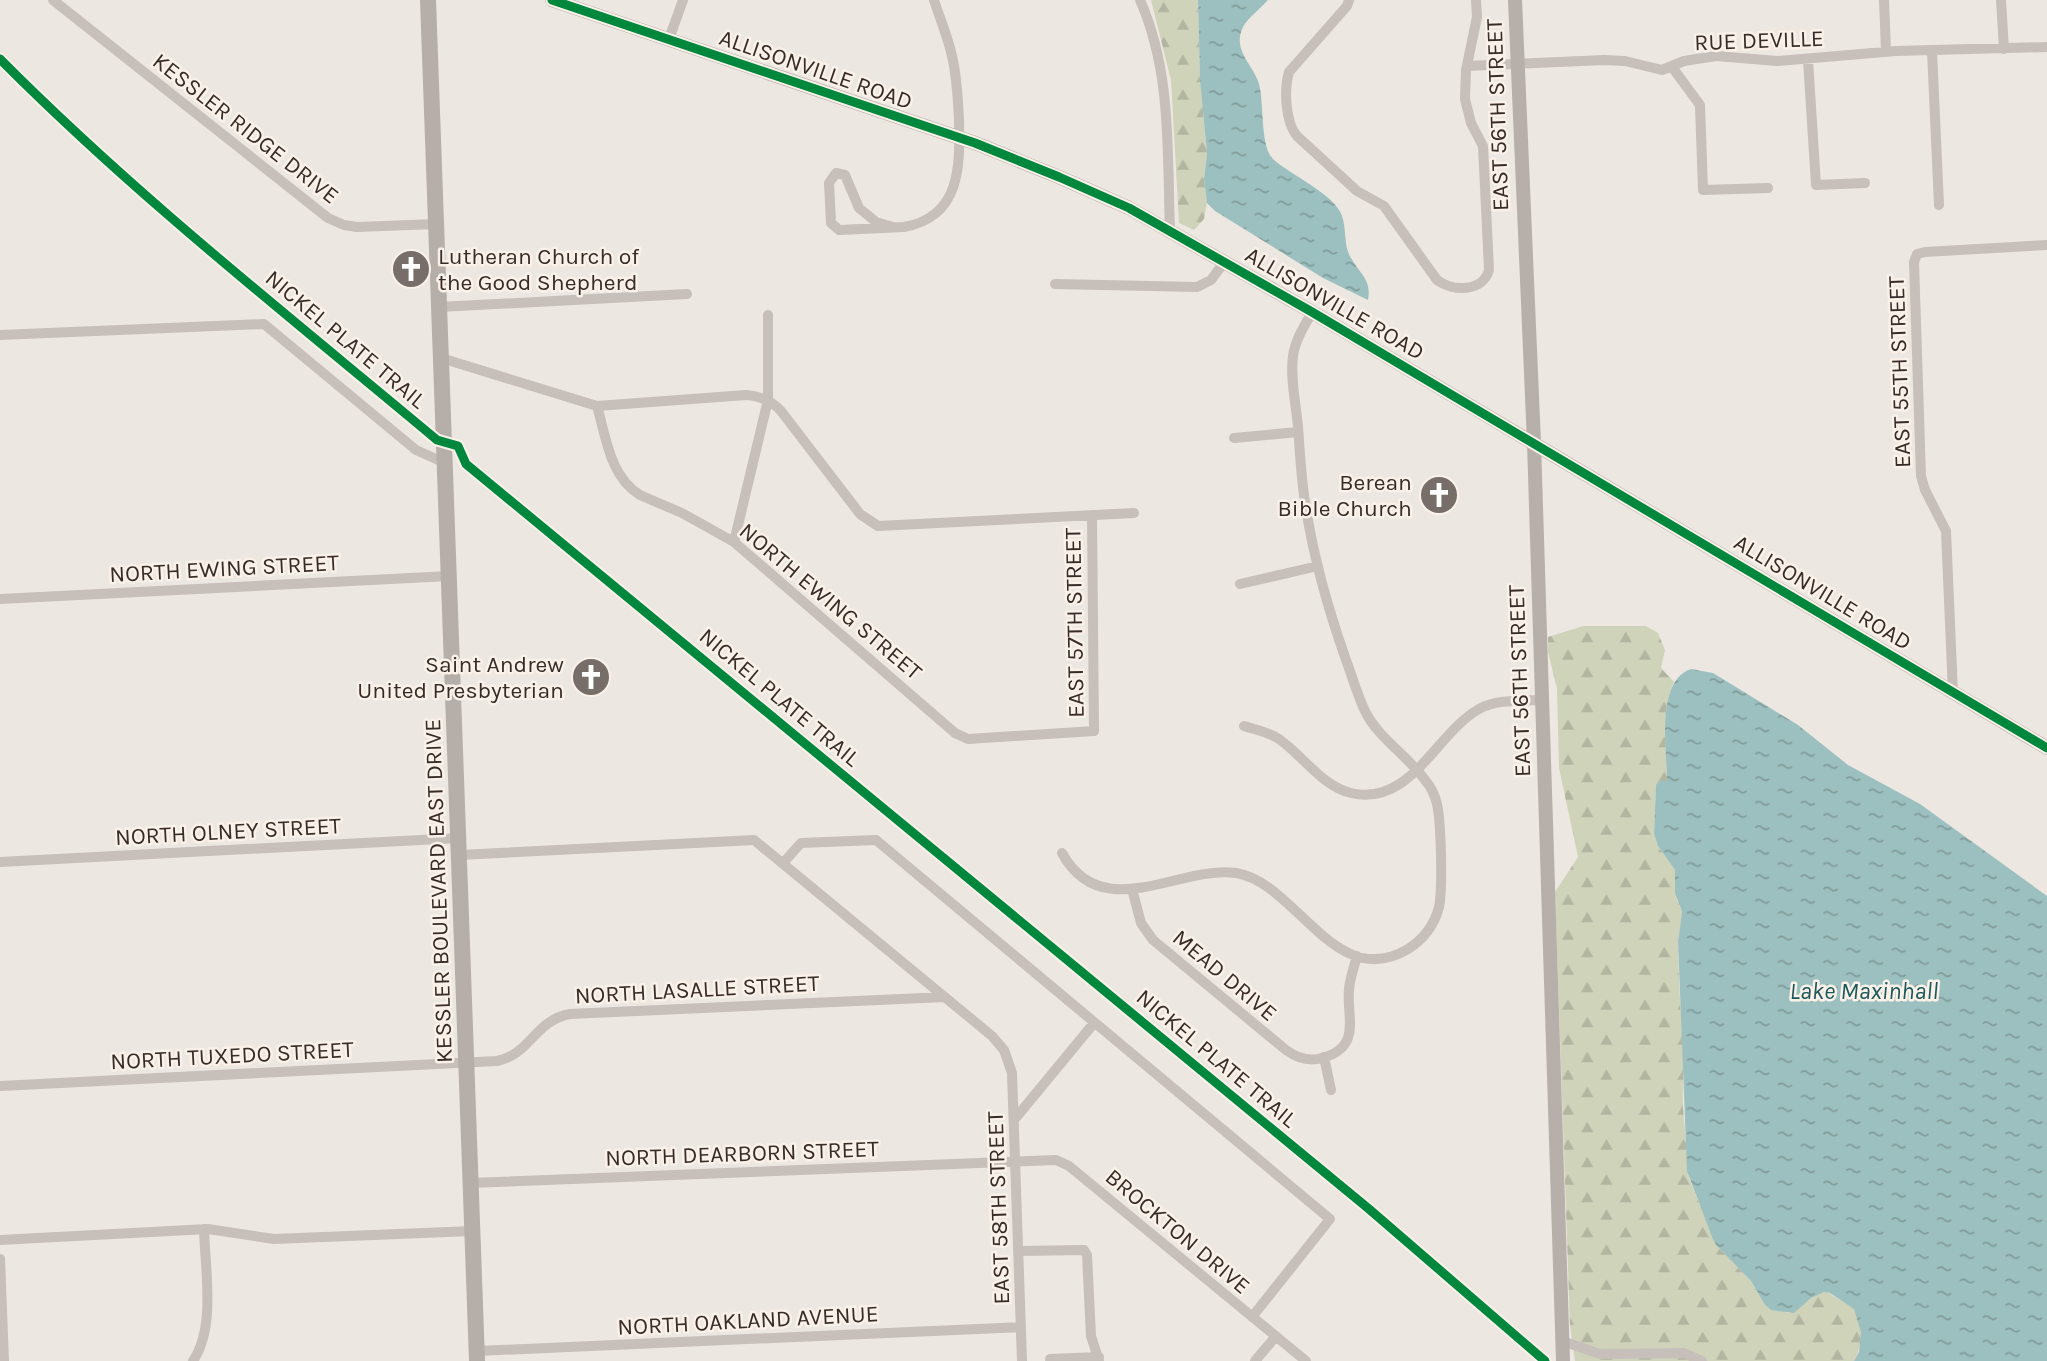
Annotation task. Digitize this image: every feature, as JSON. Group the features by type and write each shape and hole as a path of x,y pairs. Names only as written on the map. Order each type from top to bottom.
{"main road":[{"name":"KESSLER BOULEVARD EAST DRIVE","path":"428,0 477,1356"},
{"name":"ALLISONVILLE ROAD","path":"552,0 959,138 1064,179 1170,230 2047,748"},
{"name":"EAST 56TH STREET","path":"1515,0 1534,443 1563,1361"}],"street":[{"name":"KESSLER RIDGE DRIVE","path":"53,0 328,218 353,226 437,224"},
{"path":"669,39 683,0"},
{"path":"893,227 868,217 855,201 847,177 839,173 833,175 829,183 832,226 839,230 893,227 910,226 924,221 946,202 956,183 959,138 953,58 934,0"},
{"path":"1140,0 1151,27 1162,76 1170,230"},
{"path":"1349,0 1289,72 1287,80 1290,126 1297,136 1357,191 1384,206 1437,280 1448,287 1475,286 1483,282 1489,270 1483,146 1466,107 1464,82 1477,17 1476,0"},
{"path":"1884,0 1886,51"},
{"path":"2001,0 2004,50"},
{"name":"RUE DEVILLE","path":"1467,66 1604,60 1625,61 1662,70 1700,57 1716,56 1777,61 1886,51 2047,49"},
{"path":"1932,51 1939,205"},
{"path":"1808,60 1815,185 1866,183"},
{"path":"1672,67 1700,105 1703,190 1768,188"},
{"name":"EAST 55TH STREET","path":"1953,693 1946,531 1925,490 1921,476 1914,262 1916,254 1925,252 2047,245"},
{"path":"1055,284 1197,286 1210,280 1226,261"},
{"path":"439,307 687,294"},
{"path":"1062,853 1071,868 1087,881 1107,888 1132,888 1219,873 1244,875 1264,886 1335,946 1357,956 1381,958 1405,951 1418,942 1435,919 1441,895 1437,806 1430,786 1376,729 1364,709 1329,611 1304,501 1293,355 1312,312"},
{"path":"734,542 768,400 768,315"},
{"path":"0,335 264,324 416,450 445,463"},
{"path":"441,358 597,405 746,395 768,400 784,414 860,514 876,525 887,527 1134,513"},
{"name":"NORTH EWING STREET","path":"597,405 615,467 630,488 734,542 959,736 975,739 1094,731"},
{"path":"1234,438 1298,432"},
{"name":"EAST 57TH STREET","path":"1092,516 1094,731"},
{"path":"1240,584 1318,566"},
{"name":"NORTH EWING STREET","path":"0,599 449,576"},
{"path":"1244,726 1277,738 1328,782 1351,793 1367,795 1384,792 1399,785 1466,718 1480,708 1502,702 1542,701"},
{"name":"NORTH OLNEY STREET","path":"0,862 458,838"},
{"path":"459,855 754,840 945,997"},
{"path":"783,863 801,843 876,840 1330,1219 1252,1317"},
{"name":"MEAD DRIVE","path":"1132,888 1138,915 1145,930 1177,961 1289,1052 1304,1059 1324,1057"},
{"path":"1331,1090 1324,1057 1338,1049 1348,1037 1352,1021 1349,990 1357,956"},
{"name":"NORTH LASALLE STREET","path":"467,1062 509,1058 520,1052 547,1022 570,1014 945,997"},
{"name":"EAST 58TH STREET","path":"945,997 996,1040 1007,1054 1012,1073 1023,1361"},
{"path":"1014,1120 1094,1023"},
{"name":"NORTH TUXEDO STREET","path":"0,1086 467,1062"},
{"name":"BROCKTON DRIVE","path":"1015,1161 1049,1159 1069,1166 1306,1361"},
{"name":"NORTH DEARBORN STREET","path":"470,1183 1015,1161"},
{"path":"0,1240 204,1230 224,1230 274,1239 472,1231"},
{"path":"193,1361 201,1347 206,1327 204,1230"},
{"path":"1018,1251 1084,1250 1087,1255 1091,1336 1099,1359 1050,1359"},
{"path":"0,1259 4,1361"},
{"name":"NORTH OAKLAND AVENUE","path":"477,1356 1021,1327"},
{"path":"1255,1361 1276,1336"},
{"path":"1563,1341 1600,1354 1684,1353 1702,1361"}],"green space":[{"path":"1151,0 1198,0 1200,81 1207,153 1204,179 1207,203 1204,219 1194,230 1179,223 1171,80"},
{"path":"1583,626 1646,626 1658,633 1665,650 1661,668 1674,682 1666,718 1667,782 1656,785 1654,834 1658,846 1675,870 1677,900 1682,912 1678,942 1679,980 1683,1107 1689,1178 1716,1245 1751,1281 1765,1305 1771,1310 1789,1313 1816,1295 1826,1292 1854,1309 1860,1321 1861,1335 1854,1361 1575,1361 1570,1326 1555,892 1578,857 1559,768 1557,689 1548,652 1548,637"}],"water":[{"path":"1198,0 1268,0 1243,27 1240,42 1244,56 1258,81 1269,152 1280,165 1322,193 1338,208 1349,253 1367,282 1368,300 1323,278 1215,211 1207,203 1204,179 1207,153 1200,81"},
{"name":"Lake Maxinhall","path":"1691,669 1713,673 1798,725 1848,765 1920,804 2047,896 2047,1361 1854,1361 1859,1352 1861,1332 1854,1309 1824,1292 1811,1298 1794,1313 1771,1310 1765,1305 1751,1281 1716,1245 1687,1171 1678,942 1682,912 1675,893 1675,870 1658,846 1654,834 1656,785 1659,781 1667,781 1665,736 1668,702 1672,687 1680,676"}],"cycle path":[{"path":"552,0 975,143 1129,208 1312,312 2047,748"},
{"name":"NICKEL PLATE TRAIL","path":"0,59 105,159 214,254 437,440 458,446 466,464 1369,1209 1545,1361"}],"place":[{"name":"Lutheran Church of the Good Shepherd","path":"411,269"},
{"name":"Berean Bible Church","path":"1439,495"},
{"name":"Saint Andrew United Presbyterian","path":"591,677"}]}
